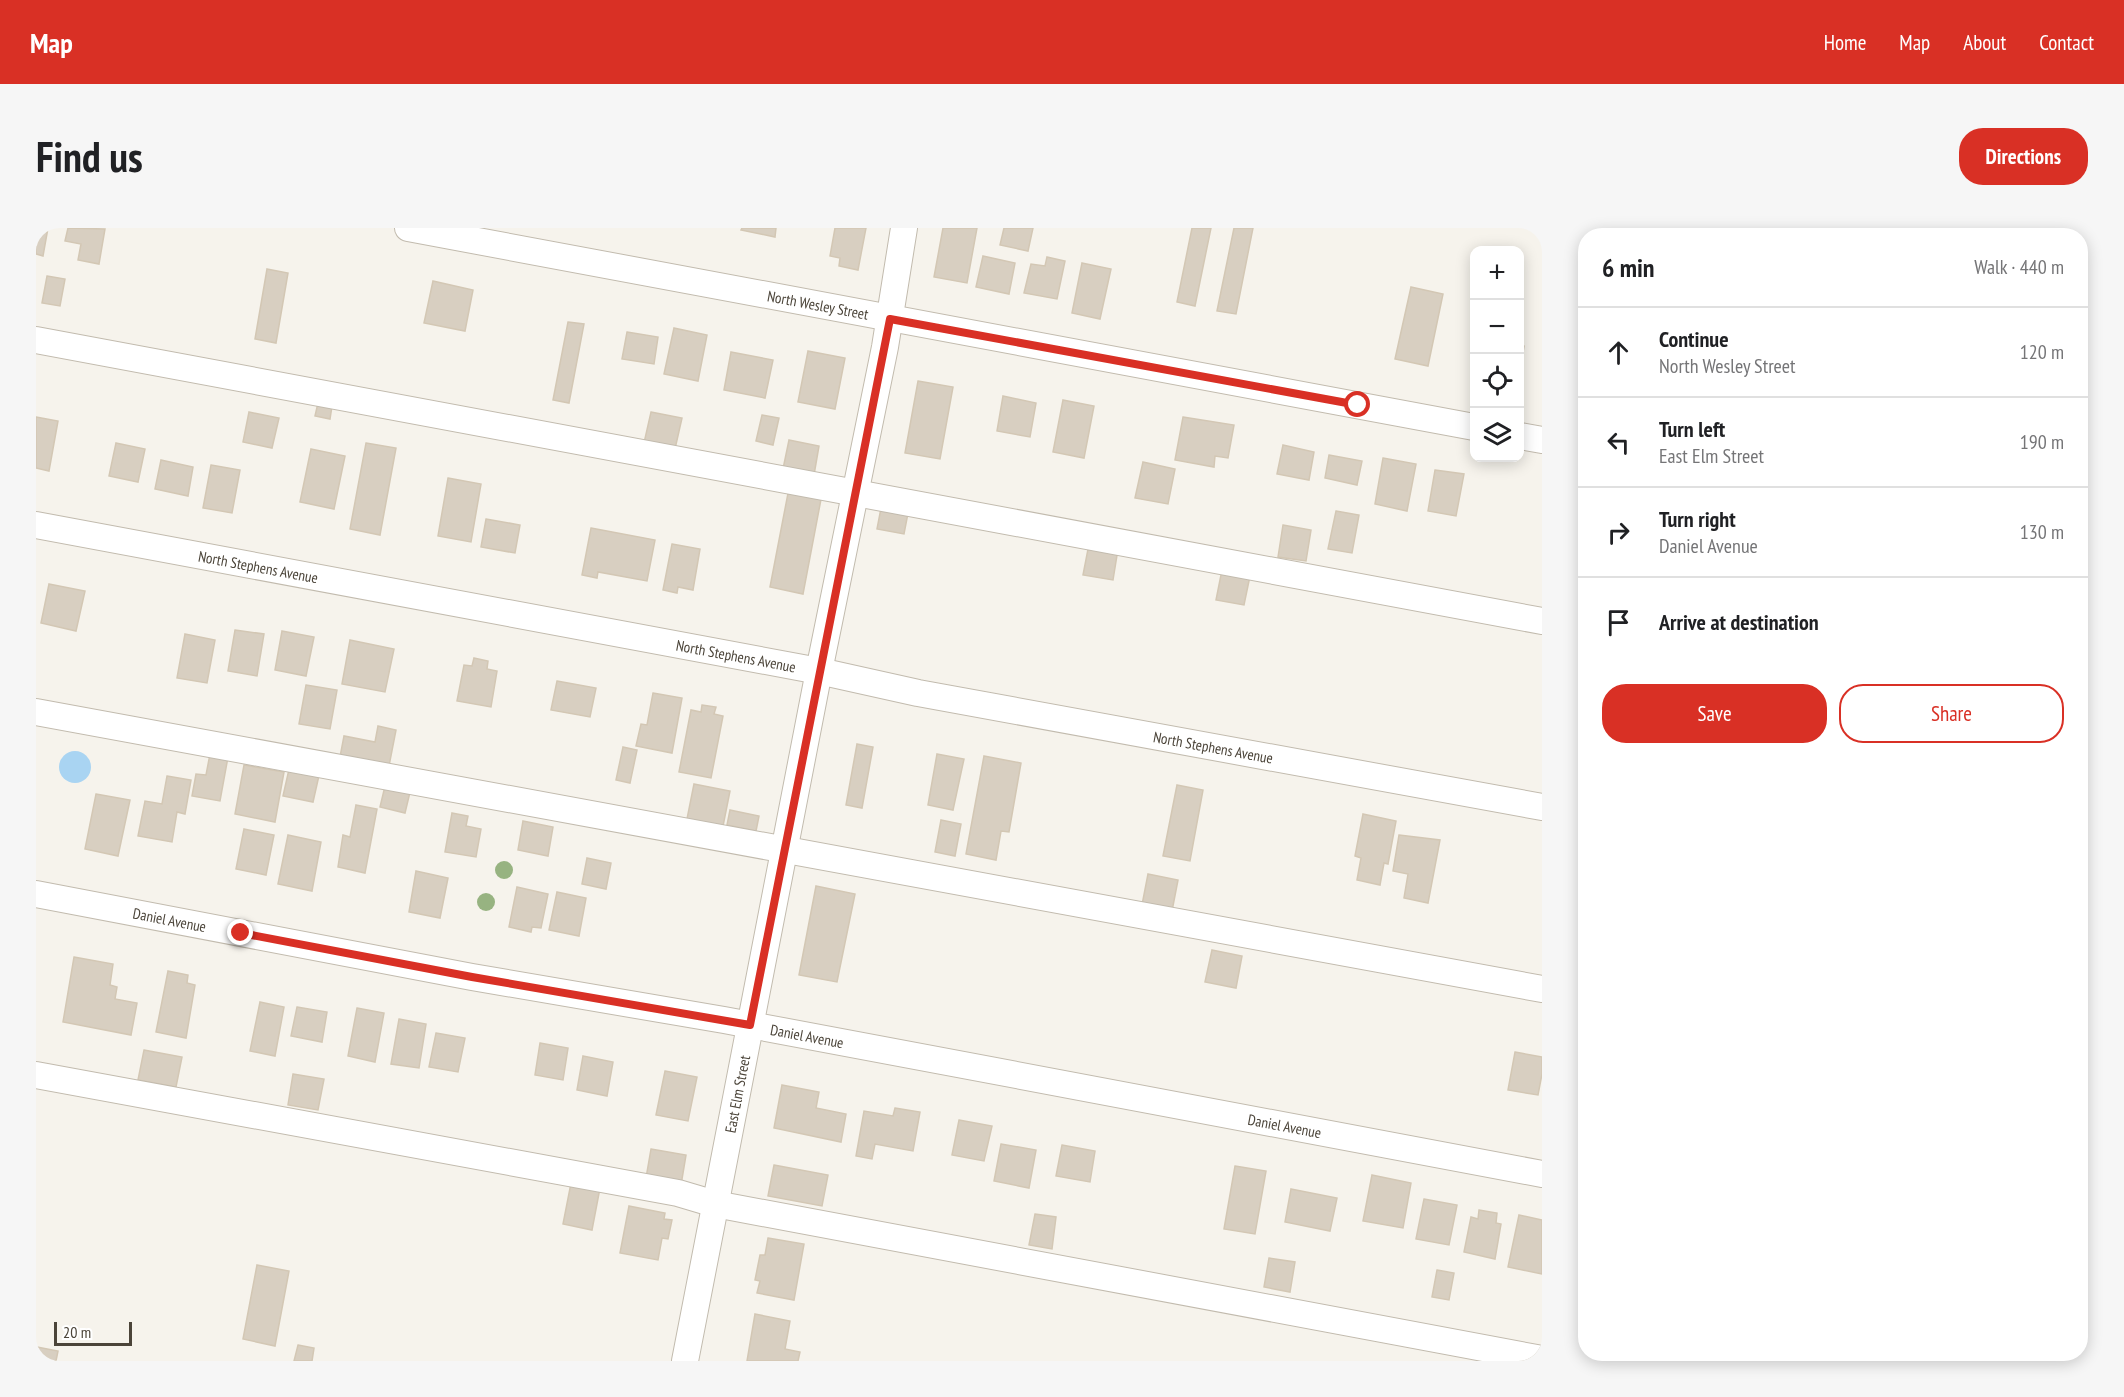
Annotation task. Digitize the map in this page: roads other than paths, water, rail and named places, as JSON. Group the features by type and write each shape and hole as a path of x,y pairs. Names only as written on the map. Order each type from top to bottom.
{"street":[{"name":"North Wesley Street","path":"408,228 1470,426"},
{"name":"East Elm Street","path":"685,1361 783,850 890,319 904,228"},
{"path":"36,340 1542,621"},
{"path":"1524,437 1542,440"},
{"name":"North Stephens Avenue","path":"36,525 819,671 918,693 1542,807"},
{"path":"36,711 1542,989"},
{"name":"Daniel Avenue","path":"36,894 460,975 750,1025 1542,1174"},
{"path":"36,1076 678,1193 715,1204 1542,1359"}],"water":[{"path":"75,751 86,756 91,767 86,778 75,783 64,778 59,767 64,756"}]}
